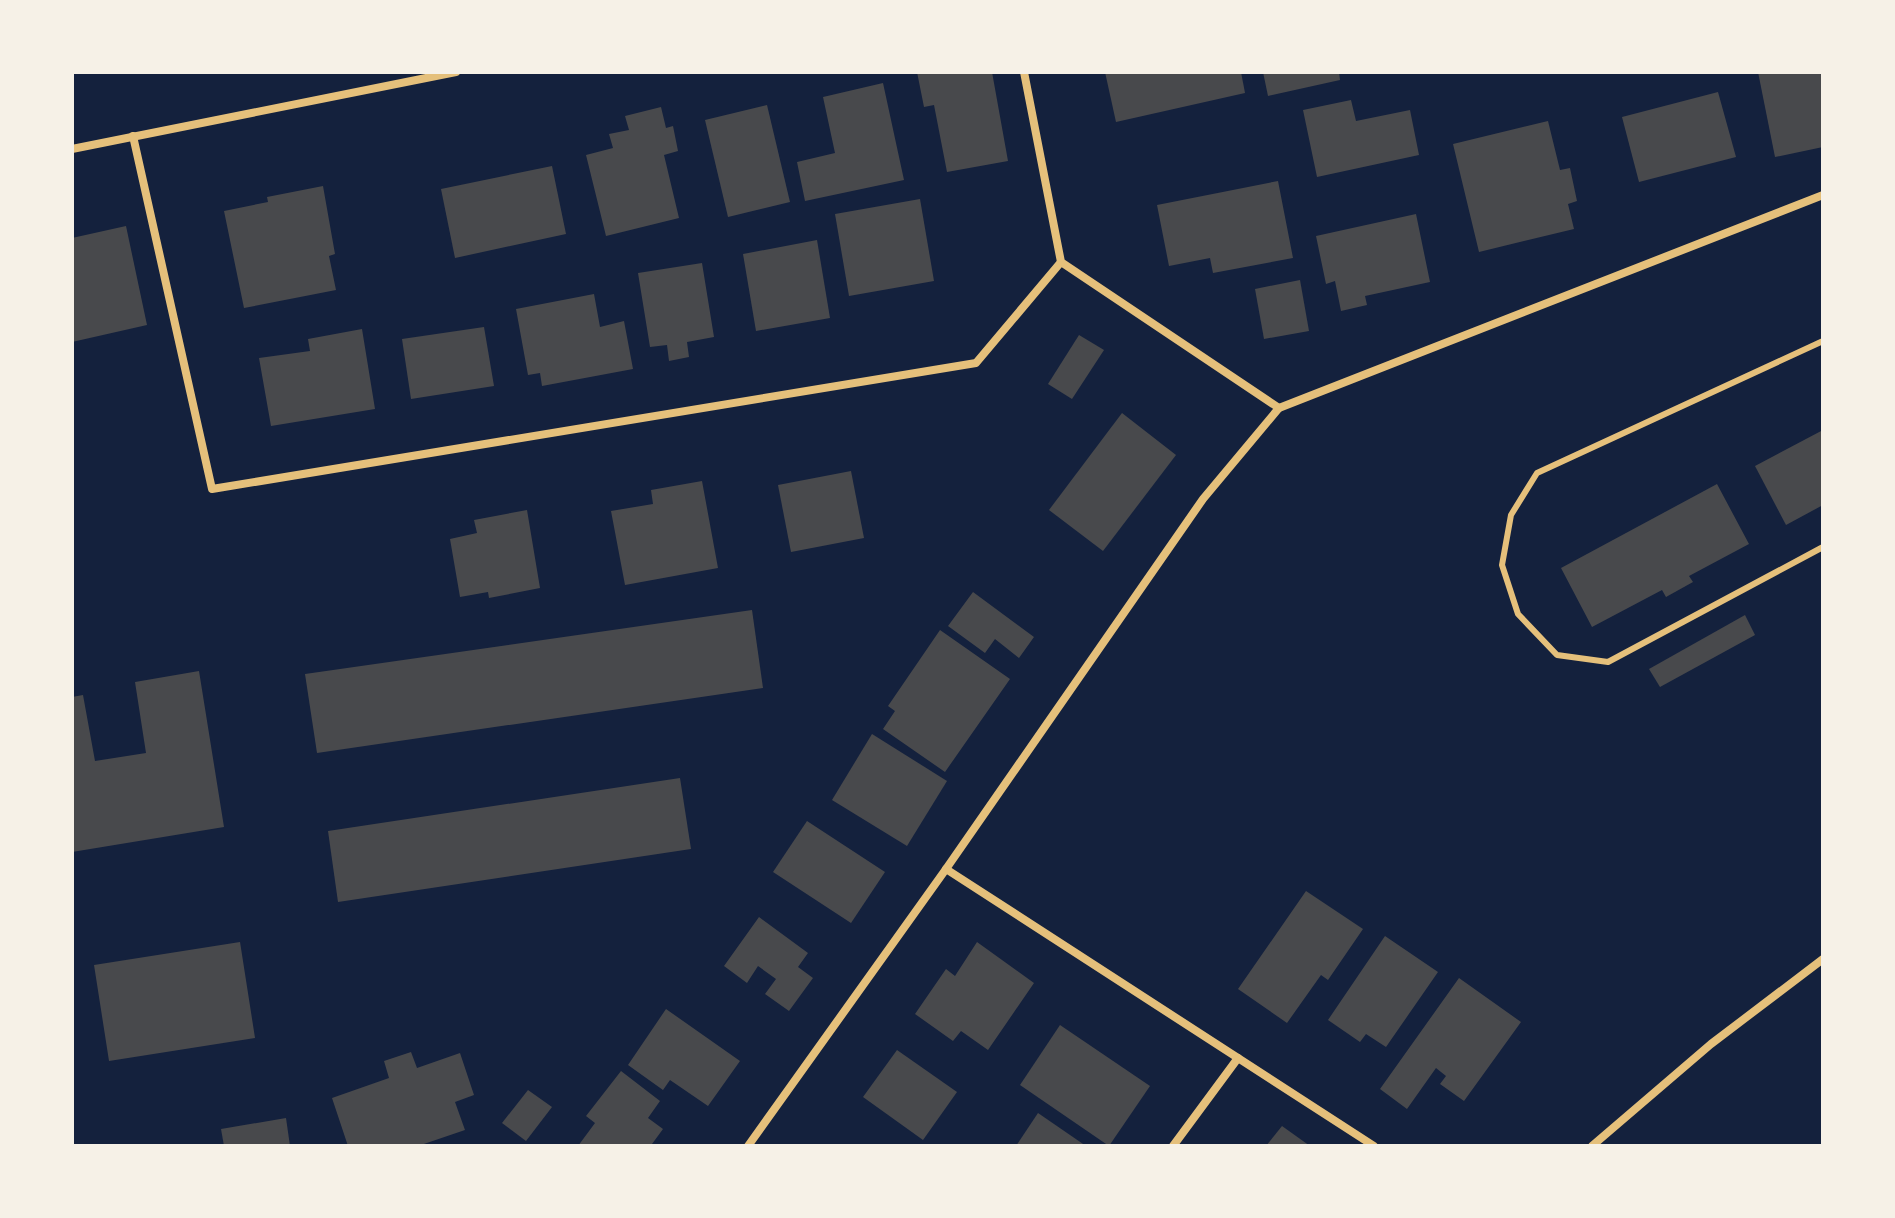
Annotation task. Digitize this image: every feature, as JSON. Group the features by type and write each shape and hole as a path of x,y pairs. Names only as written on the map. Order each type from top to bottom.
{"street":[{"path":"72,149 456,72"},
{"path":"1024,72 1061,262 1279,408"},
{"path":"133,136 212,489 976,363 1061,262"},
{"path":"748,1146 946,869 1203,499 1279,408 1823,195"},
{"path":"946,869 1374,1146"},
{"path":"1592,1146 1711,1044 1823,959"},
{"path":"1173,1146 1238,1058"}],"lane":[{"path":"1823,341 1537,473 1511,515 1502,565 1518,614 1557,655 1608,662 1823,547"}],"building":[{"path":"917,72 992,72 1008,161 947,172 934,105 924,107"},
{"path":"1105,72 1241,72 1245,93 1116,122"},
{"path":"1263,72 1339,72 1340,80 1268,96"},
{"path":"1758,72 1823,72 1823,147 1775,157"},
{"path":"883,83 904,180 805,201 797,162 835,153 823,97"},
{"path":"1718,92 1736,157 1639,182 1622,117"},
{"path":"1351,100 1356,121 1410,110 1419,155 1317,177 1303,110"},
{"path":"767,105 790,202 728,217 705,120"},
{"path":"661,107 666,128 673,126 678,151 664,155 679,218 606,236 586,155 613,148 609,134 629,130 625,116"},
{"path":"1548,121 1560,170 1570,168 1577,201 1568,204 1574,229 1479,252 1453,144"},
{"path":"552,166 566,234 455,258 441,189"},
{"path":"1278,181 1293,258 1213,273 1210,258 1169,266 1157,205"},
{"path":"323,186 335,254 329,256 336,290 244,308 224,211 268,202 267,197"},
{"path":"920,199 934,281 849,296 835,214"},
{"path":"1416,214 1430,282 1365,296 1367,305 1341,311 1335,281 1326,284 1316,236"},
{"path":"126,226 147,325 72,342 72,238"},
{"path":"817,240 830,318 756,331 743,254"},
{"path":"702,263 714,337 687,342 689,357 669,361 667,345 650,347 638,273"},
{"path":"1300,280 1309,331 1264,339 1255,289"},
{"path":"594,294 600,327 624,321 633,369 542,386 540,373 528,375 516,309"},
{"path":"484,327 494,386 411,399 402,339"},
{"path":"362,329 375,409 271,426 259,358 310,351 308,339"},
{"path":"1079,335 1104,350 1072,399 1048,384"},
{"path":"1122,413 1176,455 1103,551 1049,510"},
{"path":"1823,430 1823,505 1786,525 1755,466"},
{"path":"851,471 864,538 791,552 778,485"},
{"path":"702,481 718,568 625,585 611,511 653,504 651,490"},
{"path":"1717,484 1749,544 1689,576 1693,582 1666,597 1662,590 1592,627 1561,568"},
{"path":"527,510 540,588 489,598 488,592 460,597 450,539 477,533 474,520"},
{"path":"973,592 1034,637 1019,658 995,639 985,653 948,626"},
{"path":"752,610 763,688 317,753 305,674"},
{"path":"1745,615 1755,635 1660,687 1649,669"},
{"path":"940,630 1010,679 945,772 883,729 895,711 888,706"},
{"path":"199,671 224,827 72,852 72,697 83,695 95,761 146,753 135,682"},
{"path":"872,734 947,781 907,846 832,800"},
{"path":"680,778 691,849 338,902 328,831"},
{"path":"807,821 885,872 851,923 773,872"},
{"path":"1306,891 1363,929 1328,980 1321,975 1287,1023 1238,989"},
{"path":"759,917 808,953 798,967 813,978 789,1011 765,994 776,979 758,966 747,983 724,966"},
{"path":"1385,936 1438,972 1386,1047 1366,1034 1360,1042 1328,1020"},
{"path":"240,942 255,1038 109,1061 94,965"},
{"path":"977,942 1034,983 988,1050 961,1031 953,1041 915,1014 946,969 955,976"},
{"path":"1459,978 1521,1022 1464,1101 1440,1084 1446,1076 1436,1068 1407,1109 1380,1089"},
{"path":"666,1009 740,1061 708,1106 670,1080 663,1090 628,1065"},
{"path":"1060,1025 1150,1086 1109,1146 1020,1085"},
{"path":"897,1050 957,1092 923,1140 863,1097"},
{"path":"411,1052 417,1068 460,1053 474,1095 455,1102 465,1130 418,1146 348,1146 332,1098 389,1078 384,1061"},
{"path":"621,1071 660,1101 648,1118 663,1129 652,1144 655,1146 578,1146 595,1123 586,1116"},
{"path":"528,1090 552,1107 526,1141 502,1123"},
{"path":"1038,1113 1086,1146 1016,1146"},
{"path":"286,1118 290,1146 224,1146 221,1129"},
{"path":"1282,1126 1310,1146 1266,1146"}]}
